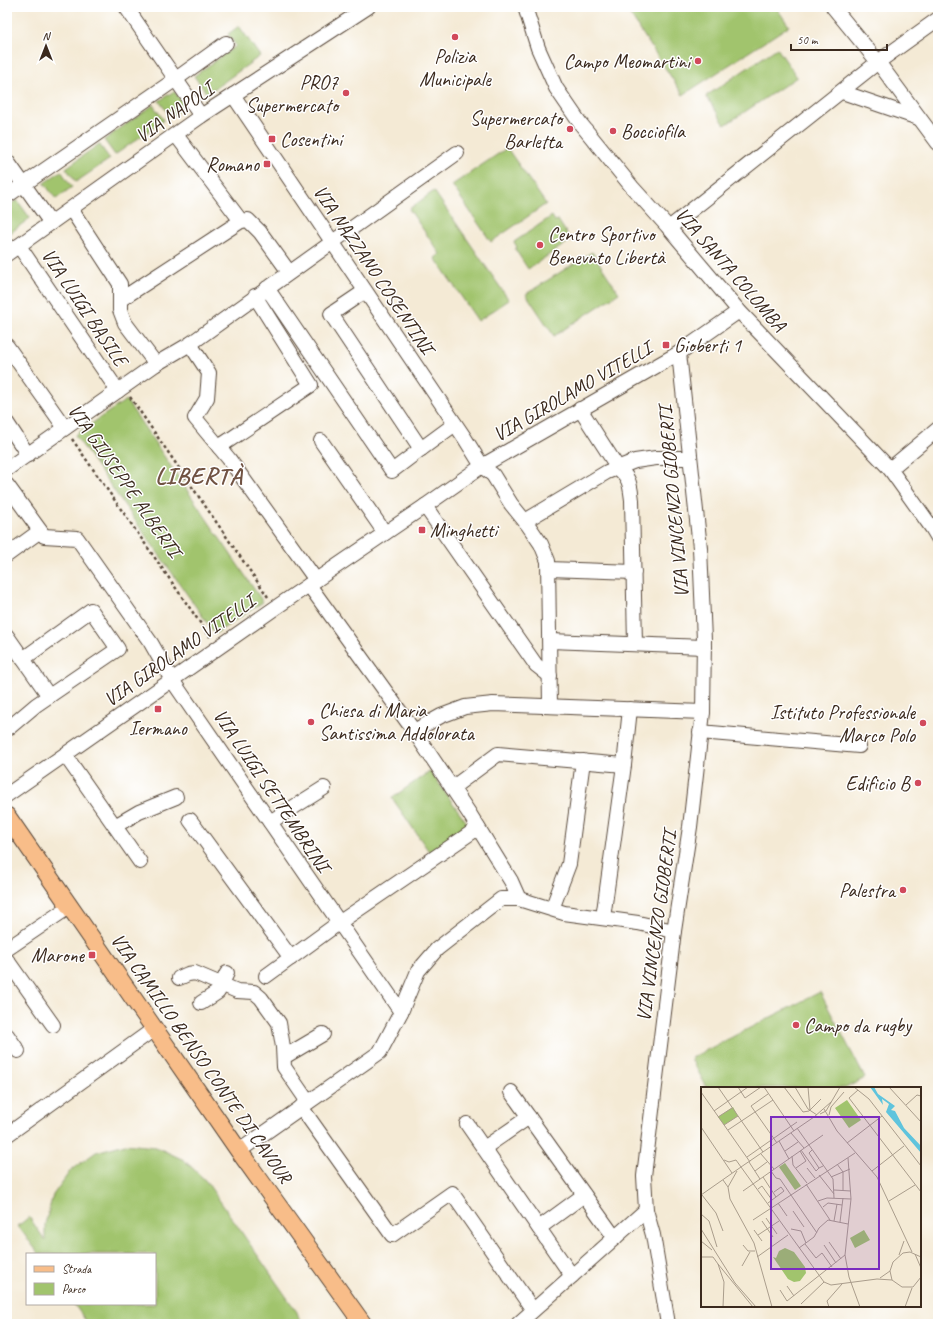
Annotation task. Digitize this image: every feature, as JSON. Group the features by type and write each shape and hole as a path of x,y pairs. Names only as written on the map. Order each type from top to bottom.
{"main road":[{"name":"VIA CAMILLO BENSO CONTE DI CAVOUR","path":"7,816 154,1029 363,1324"}],"street":[{"path":"126,7 201,116"},
{"name":"VIA NAPOLI","path":"7,254 201,116 368,7"},
{"name":"VIA SANTA COLOMBA","path":"525,7 538,48 556,88 580,122 632,187 670,228 739,311 890,469 938,538"},
{"path":"833,7 878,62 938,143"},
{"path":"670,228 878,62 938,19"},
{"name":"VIA NAPOLI","path":"7,196 176,80 226,43"},
{"path":"842,92 918,118"},
{"name":"VIA NAZZANO COSENTINI","path":"233,95 482,466 494,475 511,504 525,520 541,544 548,561 549,569 550,706"},
{"path":"176,134 241,221"},
{"path":"7,469 156,364 190,344 457,153"},
{"path":"7,161 51,223"},
{"path":"71,209 120,284 120,310 125,323 156,364"},
{"path":"120,300 241,221 248,220 260,232 289,272"},
{"name":"VIA LUIGI BASILE","path":"19,246 121,389"},
{"path":"365,291 331,314 421,449"},
{"path":"219,447 311,385 261,292"},
{"path":"261,292 392,471 455,424"},
{"name":"VIA GIROLAMO VITELLI","path":"7,795 482,466 678,353 739,311"},
{"path":"190,344 209,373 207,398 195,418 229,459 414,731 512,881 519,899"},
{"name":"VIA GIUSEPPE ALBERTI","path":"7,346 65,428"},
{"name":"VIA VINCENZO GIOBERTI","path":"668,1324 653,1235 646,1210 644,1176 674,931 690,827 702,712 704,647 700,548 678,353"},
{"name":"VIA VINCENZO GIOBERTI","path":"580,409 618,468 625,474 629,481 632,500 635,644"},
{"path":"7,423 28,455"},
{"path":"890,469 938,429"},
{"path":"321,441 385,533"},
{"path":"525,520 608,472 635,461 656,458 690,458"},
{"path":"7,485 40,531 7,555"},
{"path":"425,506 536,665 550,676"},
{"name":"VIA LUIGI SETTEMBRINI","path":"40,531 44,536 77,538 151,643 172,680 401,1012"},
{"path":"549,569 634,572"},
{"name":"VIA GIROLAMO VITELLI","path":"8,726 118,649 91,610 24,659"},
{"path":"7,636 49,696"},
{"path":"550,641 704,647"},
{"path":"414,731 440,716 465,707 493,704 702,712"},
{"path":"603,918 624,765 630,709"},
{"path":"700,732 859,746"},
{"path":"452,788 498,754 624,765"},
{"path":"65,755 140,862"},
{"path":"552,909 569,864 583,761"},
{"path":"270,822 324,788"},
{"path":"115,826 139,812 176,797"},
{"path":"190,820 291,958"},
{"path":"266,976 340,922 478,828"},
{"path":"240,1151 380,1052 401,1012 418,971 438,949 501,899 519,899 564,913 638,923 674,931"},
{"path":"7,949 69,907"},
{"path":"7,960 53,1025"},
{"path":"179,978 195,973 224,978 236,991 254,992 261,998 279,1023 284,1047 284,1067 305,1104 392,1235 452,1193 533,1310"},
{"path":"201,1003 218,992 224,978"},
{"path":"7,1135 154,1029"},
{"path":"284,1057 323,1034"},
{"path":"7,1035 18,1051"},
{"path":"511,1092 615,1238"},
{"path":"484,1148 529,1118"},
{"path":"467,1124 572,1276"},
{"path":"539,1228 584,1195"},
{"path":"518,1324 646,1210"}],"path":[{"name":"VIA LUIGI BASILE","path":"121,389 268,598"},
{"name":"VIA GIUSEPPE ALBERTI","path":"65,428 210,637"}],"green space":[{"name":"Campo Meomartini","path":"625,7 776,7 789,26 683,95"},
{"path":"239,26 260,56 207,94 194,76 236,46 228,34"},
{"path":"777,48 797,77 725,125 706,96"},
{"path":"174,91 185,106 171,117 159,101"},
{"path":"153,105 164,120 115,155 104,140"},
{"path":"99,144 110,159 76,182 66,168"},
{"path":"507,148 546,204 491,242 452,185"},
{"path":"61,171 72,187 56,199 44,183"},
{"path":"434,191 509,300 478,321 435,258 440,254 409,209"},
{"path":"17,200 30,218 9,234 7,232 7,207"},
{"name":"Centro Sportivo Benevnto Libertà","path":"552,216 555,221 558,220 571,240 528,269 515,249 517,247 514,242"},
{"path":"592,252 619,293 554,336 526,294"},
{"path":"126,400 263,602 215,634 75,435"},
{"path":"430,771 470,827 430,853 392,798"},
{"name":"Campo da rugby","path":"820,992 865,1078 848,1087 706,1087 691,1058"},
{"path":"125,1144 156,1147 184,1160 206,1181 297,1312 301,1324 88,1324 75,1305 156,1305 156,1253 38,1253 18,1226 29,1217 45,1240 45,1224 53,1195 71,1170 96,1152"}],"place":[{"name":"Polizia Municipale","path":"455,37"},
{"name":"Campo Meomartini","path":"698,61"},
{"name":"PRO7 Supermercato","path":"346,93"},
{"name":"Supermercato Barletta","path":"570,129"},
{"name":"Bocciofila","path":"613,131"},
{"name":"Cosentini","path":"272,139"},
{"name":"Romano","path":"267,164"},
{"name":"Centro Sportivo Benevnto Libertà","path":"540,245"},
{"name":"Gioberti 1","path":"666,345"},
{"name":"Minghetti","path":"422,530"},
{"name":"Iermano","path":"158,709"},
{"name":"Chiesa di Maria Santissima Addolorata","path":"311,722"},
{"name":"Istituto Professionale Marco Polo","path":"923,723"},
{"name":"Edificio B","path":"918,783"},
{"name":"Palestra","path":"903,890"},
{"name":"Marone","path":"92,955"},
{"name":"Campo da rugby","path":"796,1025"}],"district":[{"name":"LIBERTÀ","path":"199,476"}]}
